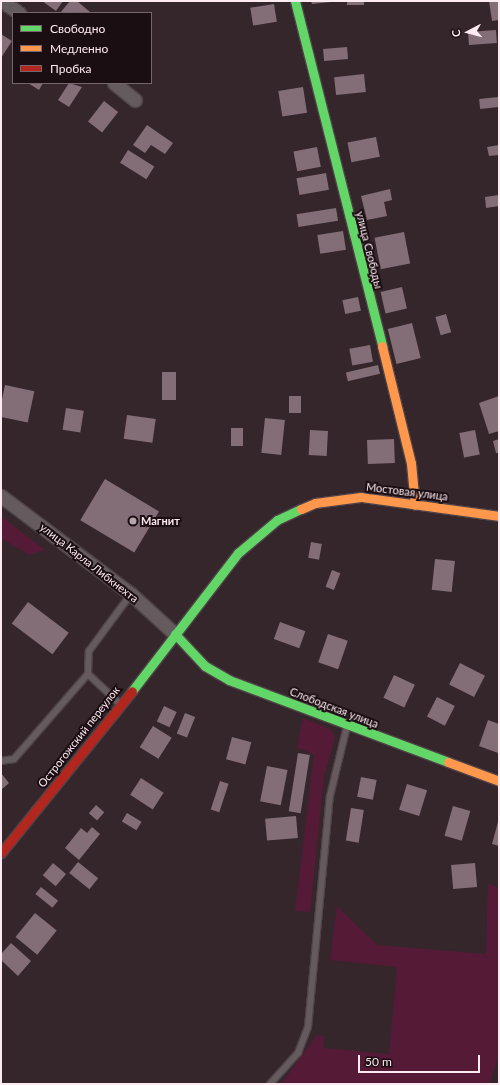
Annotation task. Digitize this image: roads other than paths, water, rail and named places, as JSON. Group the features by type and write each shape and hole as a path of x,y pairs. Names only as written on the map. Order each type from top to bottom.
{"street":[{"path":"2,1 18,12"},
{"name":"улица Свободы","path":"295,1 411,463 415,505"},
{"path":"115,84 136,100"},
{"name":"улица Карла Либкнехта","path":"1,496 131,594 175,634"},
{"name":"Мостовая улица","path":"175,634 238,553 277,520 315,503 361,497 499,516"},
{"name":"Острогожский переулок","path":"1,853 121,704 175,634"},
{"name":"Слободская улица","path":"175,634 205,666 229,680 347,726 499,781"}],"lane":[{"path":"1,761 14,758 88,674 89,651 131,594"},
{"path":"88,674 121,704"},
{"path":"270,1084 298,1053 308,1027 330,796 347,726"}],"place":[{"name":"Магнит","path":"133,521"}]}
